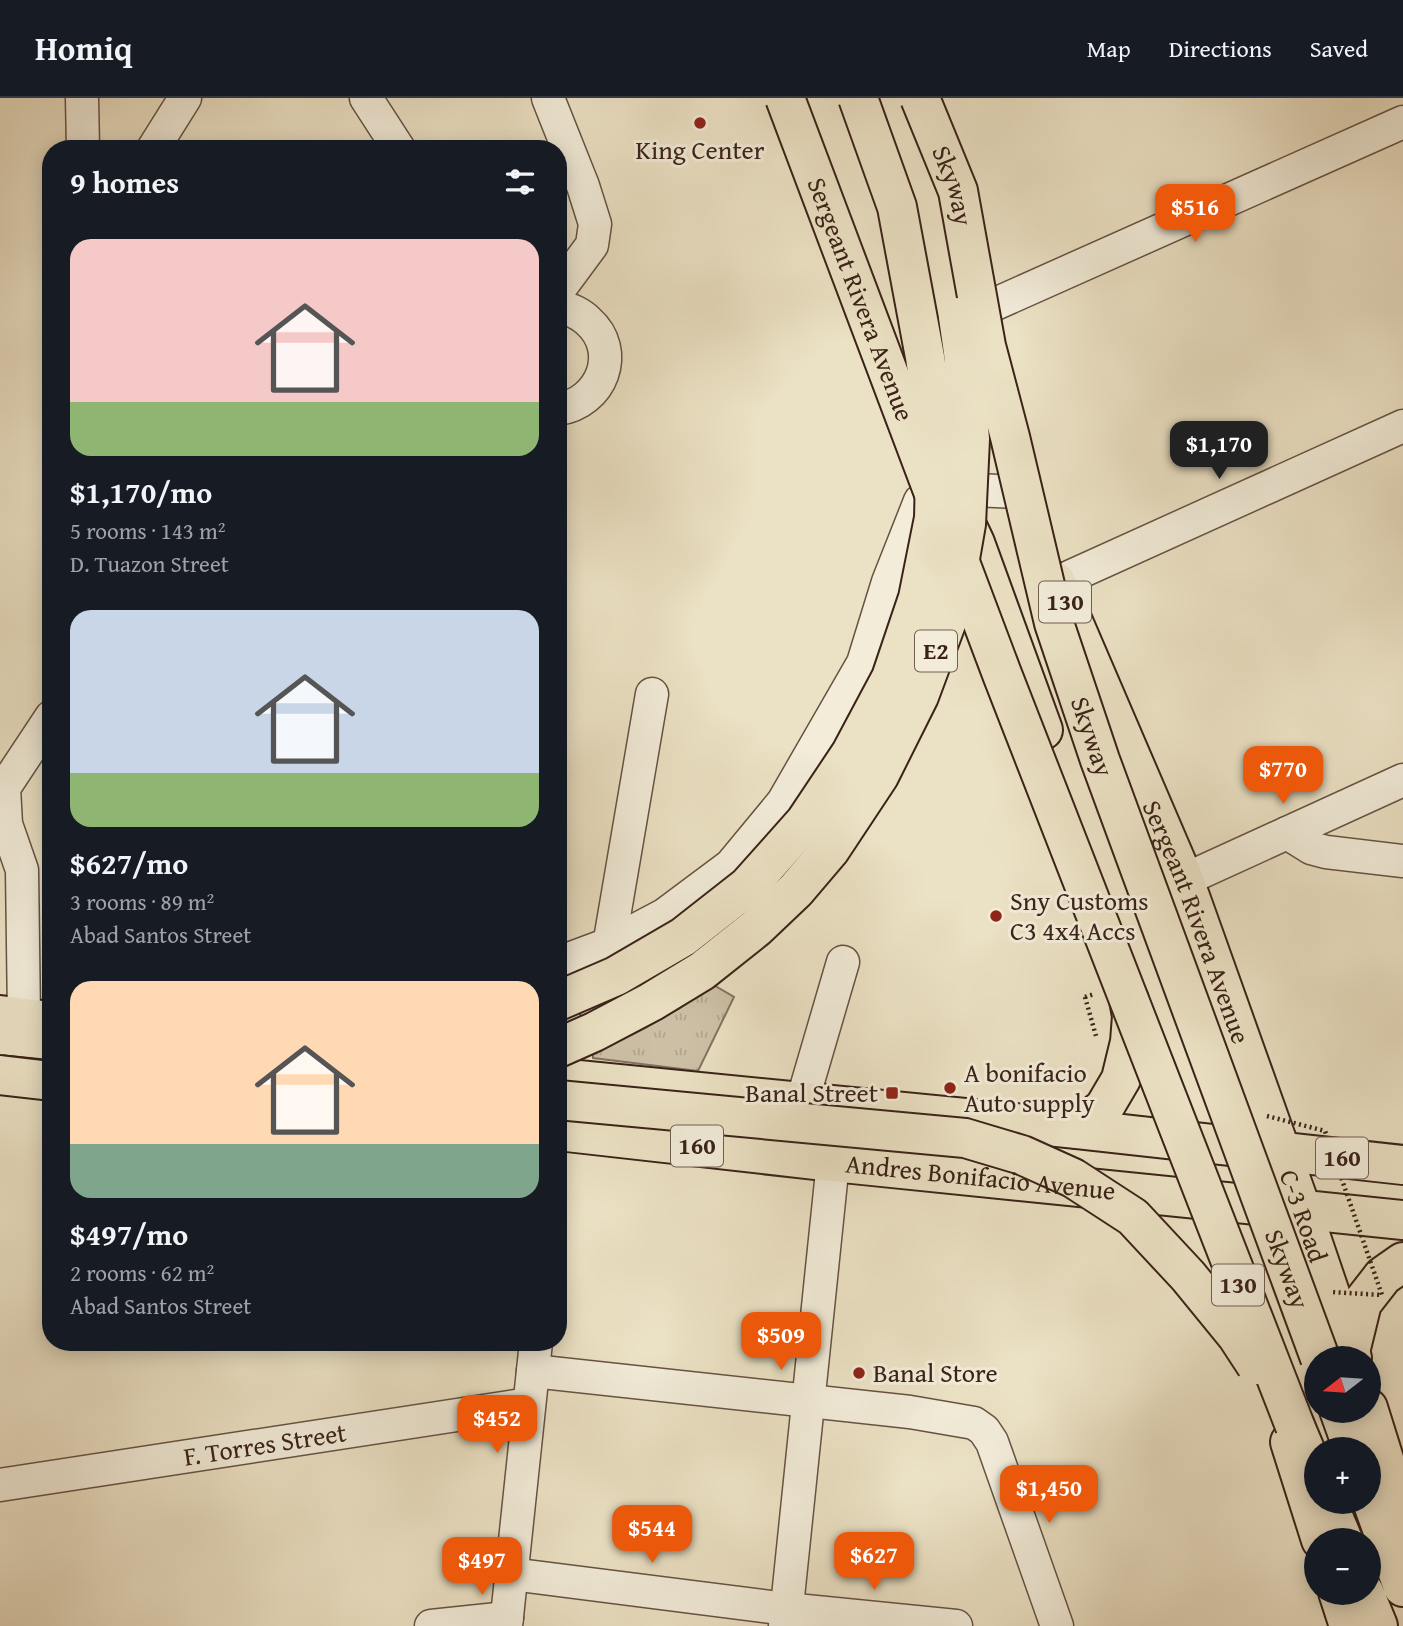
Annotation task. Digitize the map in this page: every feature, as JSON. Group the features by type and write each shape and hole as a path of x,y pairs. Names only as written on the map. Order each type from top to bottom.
{"main road":[{"name":"Skyway","path":"785,98 1002,674 1295,1426"},
{"name":"Sergeant Rivera Avenue","path":"796,98 842,228 880,369 950,489 975,543 1190,1142"},
{"name":"Sergeant Rivera Avenue","path":"845,98 884,208 920,388 950,489"},
{"name":"E2","path":"567,997 616,976 683,937 748,886 805,822 851,753 891,678 918,598 934,518 936,435 925,357 897,207 858,98"},
{"name":"Skyway","path":"567,1044 651,1002 702,971 756,928 796,890 830,850 879,776 919,696 951,610 967,524 970,439 964,364 950,267 904,98"},
{"name":"Sergeant Rivera Avenue","path":"904,98 941,195 958,266 980,384 1056,583 1184,880 1281,1152"},
{"name":"Skyway","path":"920,98 958,191 986,346 1054,623 1104,773 1336,1346"},
{"path":"567,1033 644,992 721,944 795,876 850,801 899,719 929,644 945,593 950,538 950,489"},
{"path":"1077,1129 1104,1108 1121,1079 1130,1042 1132,1016 1119,939"},
{"path":"0,1076 42,1080"},
{"name":"160","path":"567,1079 1077,1129 1403,1165"},
{"path":"567,1128 965,1138 1022,1156 1073,1178 1133,1217 1188,1276 1237,1336 1295,1426 1304,1447"},
{"name":"Andres Bonifacio Avenue","path":"567,1129 833,1162 1403,1220"},
{"name":"130","path":"1190,1142 1317,1528"},
{"name":"C-3 Road","path":"1281,1152 1301,1208 1337,1346"},
{"path":"1344,1346 1362,1303 1383,1276 1403,1262"},
{"path":"1373,1423 1403,1520"},
{"path":"1377,1514 1403,1587"},
{"path":"1342,1605 1349,1626"},
{"path":"1369,1605 1378,1626"}],"street":[{"path":"82,98 83,140"},
{"path":"159,140 185,98"},
{"path":"366,98 393,140"},
{"path":"548,98 565,140"},
{"path":"966,317 1403,122"},
{"path":"567,146 595,224 592,245 567,279"},
{"path":"567,309 589,321 600,335 605,352 604,370 597,386 585,399 567,408"},
{"path":"1056,583 1403,426"},
{"path":"567,960 609,944 664,915 731,865 783,802 863,663 888,582 920,501 950,489 1021,492"},
{"path":"597,1016 652,694"},
{"path":"25,1026 22,870 3,830 2,786 42,730"},
{"path":"1184,880 1403,780"},
{"path":"1287,832 1311,848 1326,852 1403,861"},
{"path":"802,1102 843,962"},
{"path":"786,1618 833,1162"},
{"path":"431,1626 507,1622 534,1357 808,1401 910,1412 974,1423 984,1430 992,1442 1057,1626"},
{"name":"F. Torres Street","path":"0,1486 529,1404"},
{"path":"511,1574 786,1618 956,1626"}],"path":[{"path":"1084,997 1097,1040"}],"green space":[{"path":"712,984 734,997 698,1071 593,1058 593,1054 680,1008"}],"place":[{"name":"King Center","path":"700,123"},
{"name":"Sny Customs C3 4x4 Accs","path":"996,916"},
{"name":"A bonifacio Auto supply","path":"950,1088"},
{"name":"Banal Street","path":"892,1093"},
{"name":"Banal Store","path":"859,1373"}]}
